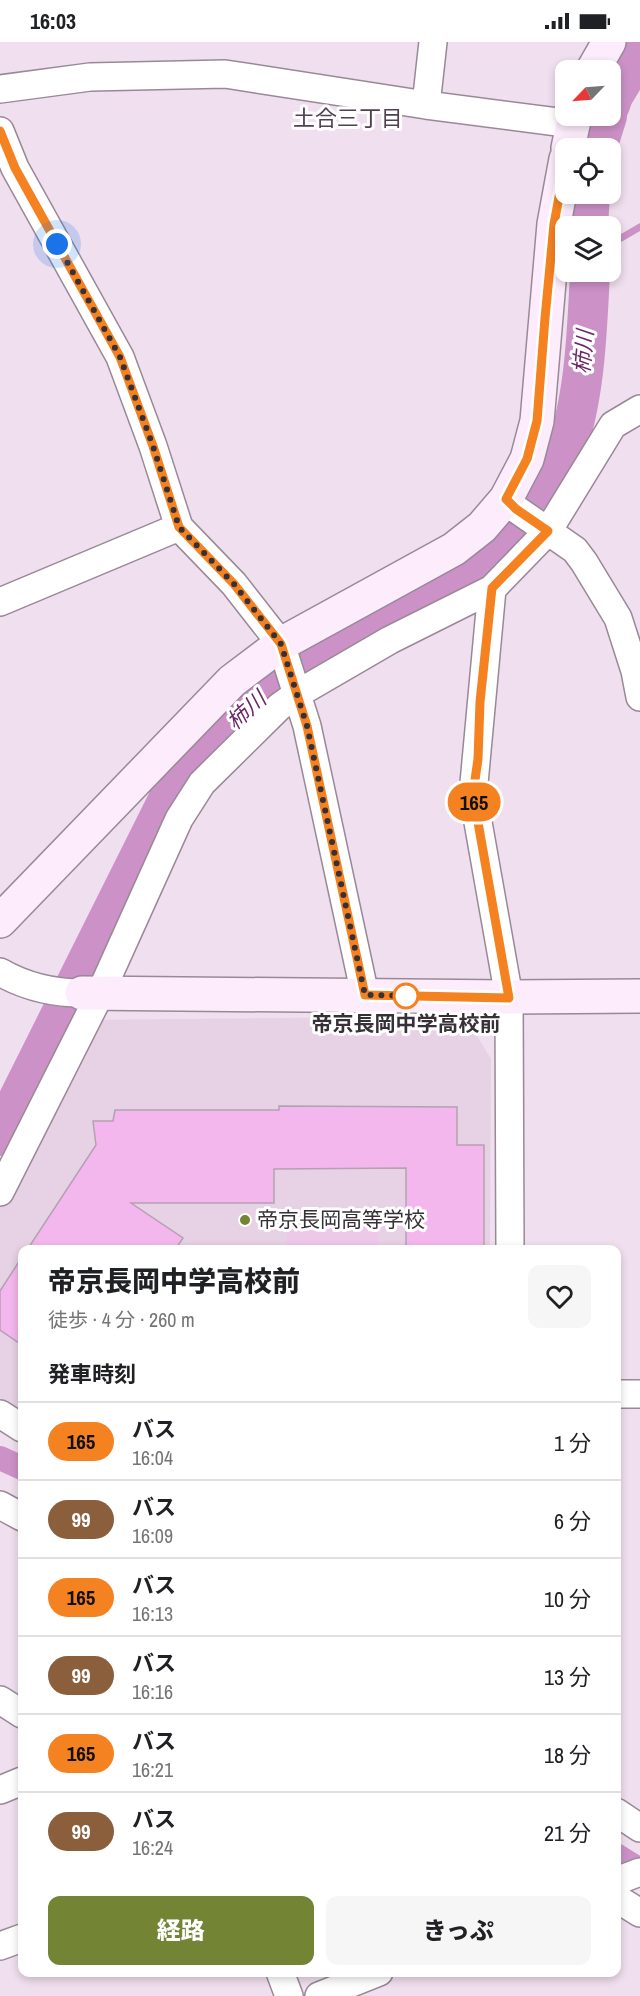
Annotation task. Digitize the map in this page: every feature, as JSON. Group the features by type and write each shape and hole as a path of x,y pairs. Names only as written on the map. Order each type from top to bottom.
{"street":[{"path":"426,105 433,42"},
{"path":"599,60 609,42"},
{"path":"0,89 90,77 225,74 572,129"},
{"path":"0,131 15,168 120,357 153,446 179,527 234,584 281,644 307,726 365,995"},
{"path":"2,914 232,681 281,644 454,549 511,504 527,459 537,421 545,318 558,204"},
{"path":"0,1192 91,993 179,819 202,783 279,707 297,694 390,640 492,588 544,529 614,425 640,409"},
{"path":"511,504 575,550 629,615 640,697"},
{"path":"0,602 179,527"},
{"path":"492,588 473,794 509,998 510,1245"},
{"path":"0,972 25,985 43,990 91,993 509,998 640,996"},
{"path":"621,1394 640,1394"},
{"path":"0,1414 18,1425"},
{"path":"0,1505 18,1515"},
{"path":"0,1700 18,1711"},
{"path":"0,1790 18,1783"},
{"path":"621,1815 640,1828"},
{"path":"621,1879 640,1872"},
{"path":"621,1901 640,1913"},
{"path":"0,1946 18,1939"},
{"path":"282,1977 289,1996"},
{"path":"319,1996 366,1977"}],"shaded area":[{"name":"帝京長岡高等学校","path":"465,1016 491,1059 490,1245 18,1245 18,1409 0,1398 0,1191 89,1020"},
{"path":"378,1207 379,1245 287,1245 286,1209"}],"building":[{"path":"279,1106 457,1107 457,1145 484,1145 484,1245 406,1245 406,1168 274,1169 274,1203 131,1203 183,1238 178,1245 30,1245 96,1145 93,1121 113,1121 115,1110 279,1110"},
{"path":"18,1263 18,1342 0,1330 0,1291"}],"waterway":[{"name":"柿川","path":"621,83 640,51"},
{"name":"柿川","path":"600,138 604,126"},
{"name":"柿川","path":"589,204 589,216"},
{"path":"621,238 640,227"},
{"name":"柿川","path":"0,1136 171,794 194,763 232,720 261,694 322,654 459,582 491,558 533,513 563,459 576,414 584,367 590,282"},
{"path":"0,1458 18,1466"},
{"path":"621,1858 640,1870"}],"bus line":[{"name":"165","path":"0,131 15,168 120,357 153,446 179,527 234,584 281,644 307,726 365,995 509,998 473,794 492,588 548,531 516,509 506,499 527,459 537,421 557,204"}],"place":[{"name":"帝京長岡中学高校前","path":"406,996"},
{"name":"帝京長岡高等学校","path":"245,1220"}],"district":[{"name":"土合三丁目","path":"348,118"}],"route":[{"path":"57,244 120,357 153,446 179,527 234,584 281,644 307,726 365,995 411,996 406,996"}]}
